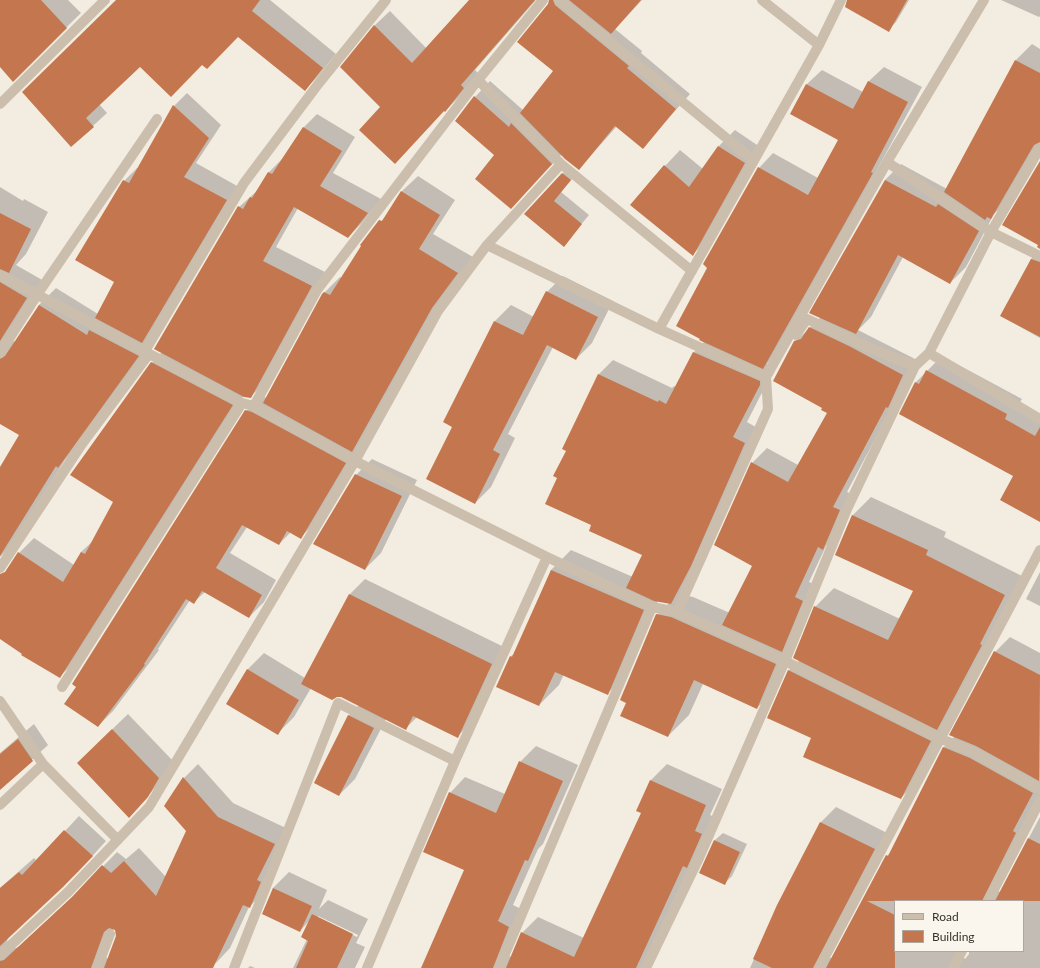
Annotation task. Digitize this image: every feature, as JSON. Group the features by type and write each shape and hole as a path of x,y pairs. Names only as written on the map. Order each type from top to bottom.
{"street":[{"path":"0,104 105,0"},
{"path":"0,568 82,444 147,353 244,183 319,83 386,0"},
{"path":"254,406 316,290 478,80 543,0"},
{"path":"559,0 754,160"},
{"path":"762,0 819,45"},
{"path":"659,329 819,45 841,0"},
{"path":"677,612 768,409 766,377 887,162 984,0"},
{"path":"478,80 561,164 692,271"},
{"path":"0,353 157,119"},
{"path":"646,968 699,858 784,661 847,509 915,366 929,354 991,232 1040,148"},
{"path":"887,162 991,232 1040,256"},
{"path":"0,955 68,892 149,807 355,461 438,311 487,245 561,164"},
{"path":"487,245 659,329 766,377"},
{"path":"0,275 242,403 254,406 355,461 546,557 652,607 677,612 784,661 939,738 973,752 1040,790"},
{"path":"766,377 807,319 872,349 915,366"},
{"path":"929,354 1040,419"},
{"path":"62,687 242,403"},
{"path":"819,968 939,738 1040,550"},
{"path":"367,968 455,761 546,557"},
{"path":"499,968 652,607"},
{"path":"0,701 43,764 118,840"},
{"path":"234,968 338,704 455,761"},
{"path":"0,805 43,764"},
{"path":"989,900 1040,801"},
{"path":"97,968 110,934"},
{"path":"953,968 961,952"}],"building":[{"path":"0,0 41,0 67,28 13,82 0,67"},
{"path":"116,0 260,0 252,11 323,68 305,91 238,37 207,69 202,65 171,97 140,67 86,118 94,127 71,147 22,92"},
{"path":"469,0 535,0 461,85 464,88 445,112 444,111 395,164 359,130 380,107 340,67 374,25 412,63"},
{"path":"549,0 553,0 555,5 629,66 627,68 676,109 643,149 615,126 579,170 565,159 520,113 553,71 517,42 548,4"},
{"path":"569,0 641,0 611,34"},
{"path":"847,0 907,0 889,32 845,7"},
{"path":"1015,60 1040,73 1040,142 1034,145 991,219 987,217 985,220 944,192"},
{"path":"868,81 908,102 871,172 873,173 763,369 699,340 700,339 676,326 707,268 703,264 758,167 808,195 838,140 790,114 806,84 853,109"},
{"path":"474,96 509,127 511,123 552,164 511,209 475,179 494,155 455,121"},
{"path":"173,105 209,138 184,177 227,200 142,343 95,318 114,282 75,260 123,180 129,183"},
{"path":"303,127 342,151 320,186 368,213 348,238 294,207 263,261 312,286 251,398 244,397 154,349 238,206 243,209 250,197 252,198 268,172 272,174"},
{"path":"718,146 745,163 693,256 630,205 664,165 689,187"},
{"path":"1040,161 1040,249 1037,247 1038,245 1002,225"},
{"path":"562,173 571,180 554,201 582,224 564,247 524,214"},
{"path":"885,180 936,207 938,204 979,231 950,284 898,255 856,334 809,313"},
{"path":"401,191 440,215 419,249 458,273 432,308 352,452 263,403 322,294 324,292 330,295 361,246 360,245 379,220 382,221"},
{"path":"0,213 31,229 9,273 0,269"},
{"path":"1031,259 1040,262 1040,337 1000,316"},
{"path":"0,282 27,298 0,341"},
{"path":"546,291 598,317 576,360 547,345 493,450 500,454 475,504 426,479 452,427 443,422 494,321 523,335"},
{"path":"39,305 87,335 89,330 139,356 58,468 56,466 0,556 0,467 19,435 0,424 0,359 5,356"},
{"path":"809,327 849,346 903,375 888,408 886,407 833,507 840,510 823,550 818,547 795,597 803,601 782,652 722,625 752,566 714,545 751,462 788,482 827,413 821,410 822,408 773,381 794,341 801,339"},
{"path":"693,352 760,381 760,385 733,437 745,443 691,566 671,604 654,601 626,588 642,555 589,531 591,525 545,504 557,478 553,476 566,451 562,449 598,374 658,402 659,400 666,404"},
{"path":"151,362 233,405 60,678 21,655 22,654 0,639 0,574 5,572 18,552 63,582 81,552 85,554 113,502 70,475"},
{"path":"926,370 1007,414 1005,419 1035,436 1040,427 1040,522 1000,500 1013,476 899,414 915,382 919,384"},
{"path":"245,410 252,412 346,463 301,539 287,531 279,545 242,525 216,568 262,595 249,618 202,591 194,604 186,599 144,664 145,665 98,727 64,704 76,687 72,684"},
{"path":"355,474 402,496 365,570 313,544"},
{"path":"852,515 928,550 926,555 1005,595 980,644 982,645 937,730 793,658 814,606 888,640 913,591 835,555"},
{"path":"551,570 644,610 608,695 555,672 539,706 496,687 510,656 512,657"},
{"path":"349,594 492,664 458,738 413,716 406,730 341,697 337,697 332,700 301,684"},
{"path":"656,614 671,617 776,664 757,709 694,680 668,737 620,716 626,703 620,700"},
{"path":"994,651 1040,675 1039,781 976,746 949,735"},
{"path":"247,669 299,700 278,735 226,704"},
{"path":"788,670 931,741 901,799 803,757 811,738 767,718"},
{"path":"348,715 374,728 339,796 314,783"},
{"path":"112,729 159,778 148,797 129,818 77,763"},
{"path":"18,739 33,761 0,790 0,754"},
{"path":"943,747 970,758 1033,793 1013,831 1016,833 982,900 867,901 894,914 895,968 826,968 886,855 888,856"},
{"path":"519,761 563,781 528,861 525,860 498,921 509,927 493,968 421,968 464,870 423,852 449,792 496,813"},
{"path":"183,777 218,817 275,844 257,880 261,882 250,908 243,905 213,968 104,968 116,936 115,930 109,928 104,932 91,968 0,968 0,961 4,960 72,897 102,865 111,873 124,861 156,896 186,831 164,806"},
{"path":"650,780 706,805 695,831 702,834 687,868 683,866 636,968 506,968 521,932 574,957 641,813 636,811"},
{"path":"820,822 875,849 813,968 772,968 753,959 777,905"},
{"path":"64,830 93,856 63,887 0,946 0,888 19,872 22,875"},
{"path":"1028,838 1040,844 1040,901 996,900"},
{"path":"714,840 740,852 725,885 699,873"},
{"path":"273,888 312,906 300,932 262,914"},
{"path":"312,914 353,934 337,968 296,968 308,941 301,937"}]}
